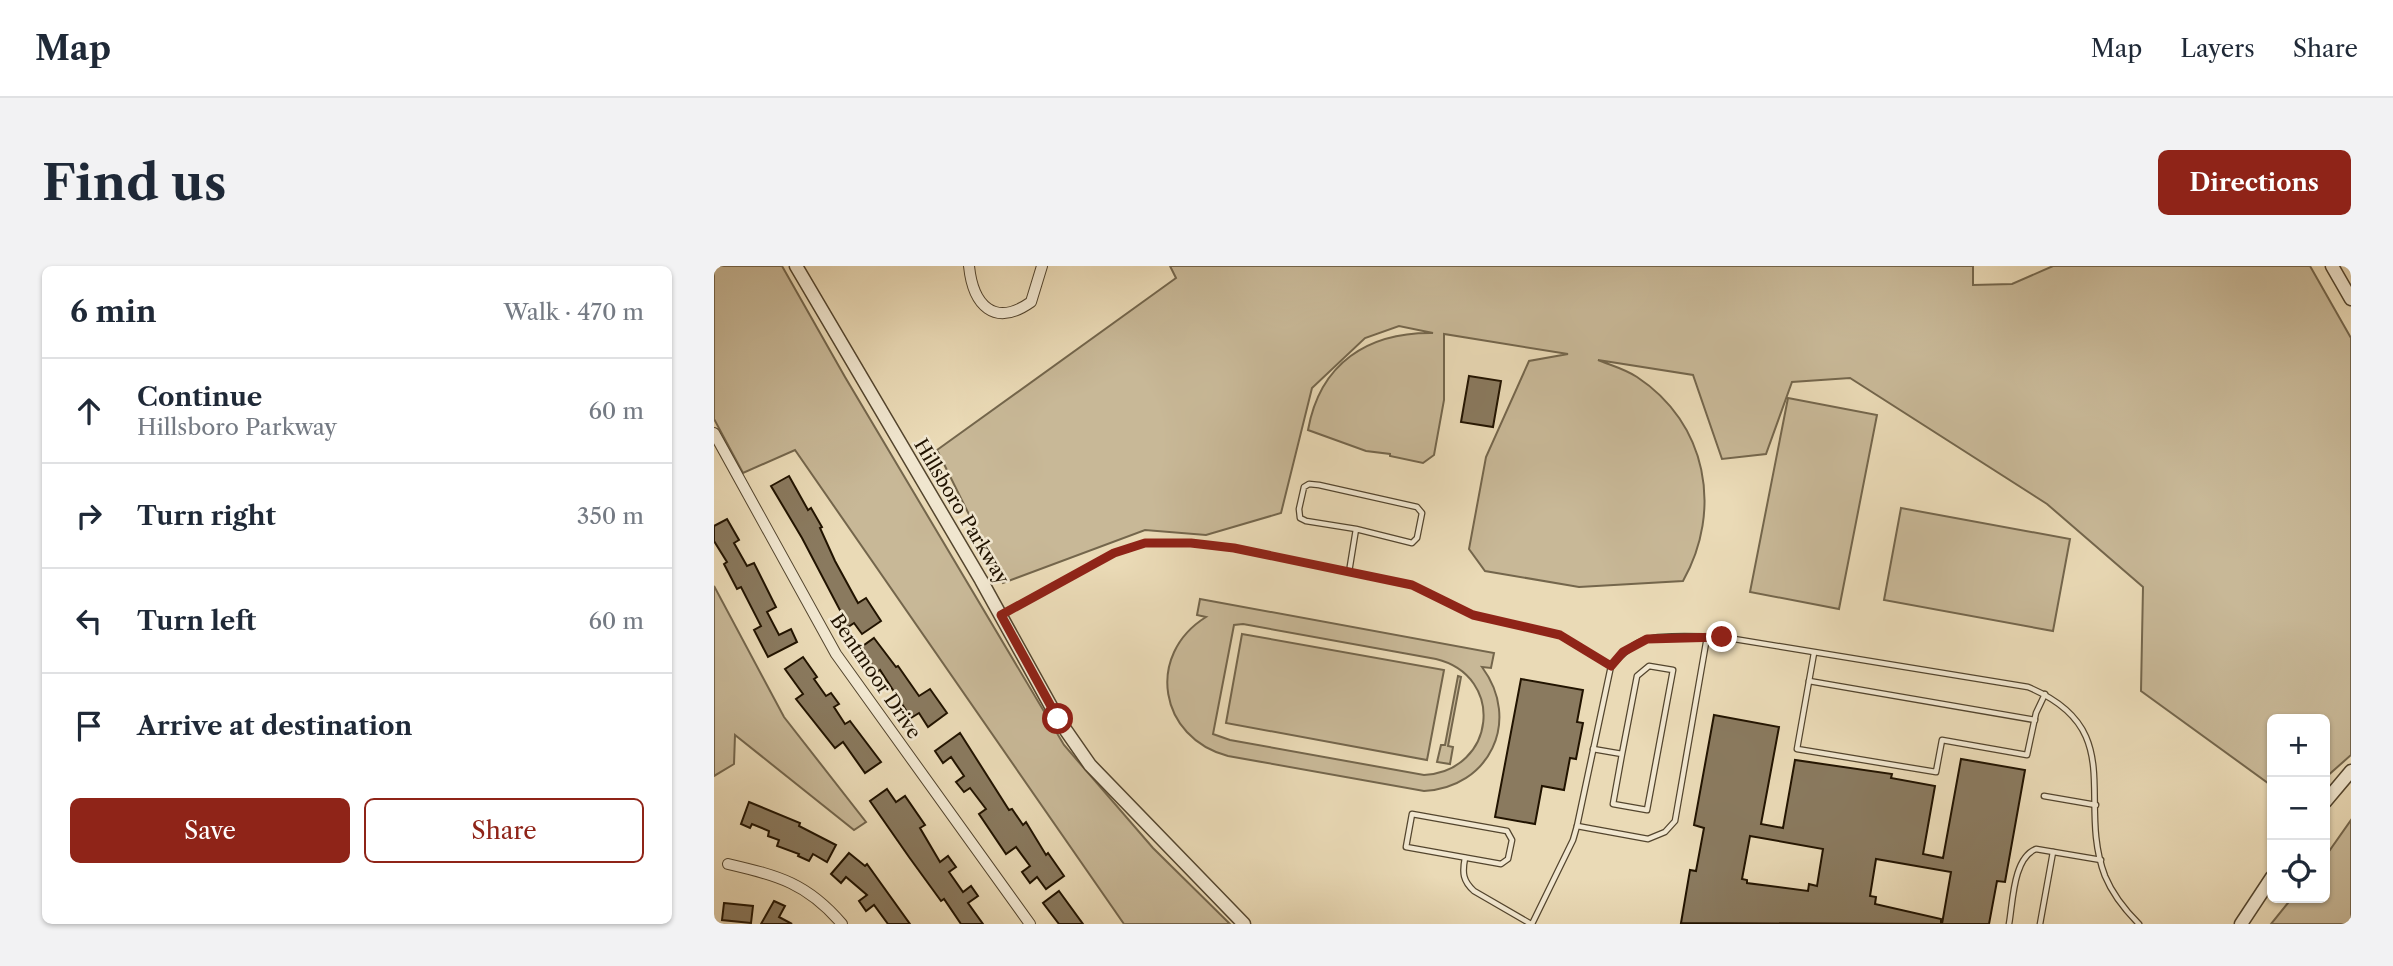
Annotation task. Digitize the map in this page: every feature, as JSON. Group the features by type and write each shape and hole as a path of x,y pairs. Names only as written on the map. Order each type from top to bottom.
{"street":[{"name":"Hillsboro Parkway","path":"796,266 1001,615 1058,719 1090,765 1244,924"},
{"path":"969,266 970,279 981,305 1008,314 1031,302 1042,266"},
{"path":"2332,266 2351,299"},
{"name":"Bentmoor Drive","path":"714,433 836,654 1030,924"},
{"path":"2330,796 2351,771"},
{"path":"728,864 782,877 828,908 842,924"},
{"path":"2241,924 2267,885"}],"lane":[{"path":"1309,484 1319,485 1417,508 1422,513 1417,538 1412,543 1356,529 1300,518 1304,488 1309,484"},
{"path":"1349,572 1356,529"},
{"path":"1001,615 1114,553 1145,543 1191,543 1234,548 1412,585 1473,615 1560,635 1611,666"},
{"path":"1577,825 1639,839 1657,837 1675,821 1707,637"},
{"path":"1465,858 1462,870 1467,885 1531,924 1573,840 1611,666 1623,652 1647,639 1722,637 2028,687 2064,706 2082,727 2095,764 2097,840 2105,876 2127,913 2139,924"},
{"path":"1814,653 1797,749 1936,772 1942,740 2027,755 2035,720 2045,694"},
{"path":"1649,666 1673,670 1647,810 1613,804 1622,754 1637,676 1649,666"},
{"path":"1809,681 2035,720"},
{"path":"1593,749 1622,754"},
{"path":"2044,796 2096,805"},
{"path":"1412,814 1507,831 1511,835 1508,859 1504,864 1465,858 1406,847 1412,814"},
{"path":"2009,924 2022,860 2029,852 2036,849 2101,860"},
{"path":"2040,924 2053,852"}],"shaded area":[{"path":"714,266 782,266 1064,745 1153,848 1230,924 1124,924 795,450 743,473 714,419"},
{"path":"1170,266 1973,266 1973,285 2012,284 2053,266 2310,266 2351,338 2351,755 2330,774 2330,714 2267,714 2267,782 2141,691 2143,587 2047,504 1850,378 1792,382 1766,454 1722,459 1693,375 1598,360 1632,374 1661,396 1679,418 1693,443 1701,470 1703,526 1683,581 1579,587 1485,571 1469,549 1486,457 1529,361 1568,354 1444,334 1444,400 1434,455 1423,463 1366,451 1308,430 1323,386 1351,356 1388,338 1433,333 1399,326 1365,338 1312,388 1281,513 1206,535 1145,530 1003,583 937,450 1176,278"},
{"path":"1788,398 1877,415 1839,609 1750,592"},
{"path":"1901,508 2070,539 2053,631 1884,600"},
{"path":"714,586 784,717 866,822 854,830 735,735 734,764 714,776"},
{"path":"1200,599 1494,653 1491,668 1482,667 1494,688 1499,709 1498,729 1492,748 1481,765 1466,778 1447,787 1424,791 1228,756 1205,746 1187,732 1175,714 1168,694 1168,673 1174,652 1187,633 1206,617 1197,615","holes":["1243,624 1436,659 1459,669 1474,684 1482,702 1483,722 1478,741 1466,758 1448,770 1424,775 1230,740 1213,734 1234,625"]},
{"path":"1242,634 1444,670 1427,760 1226,723"},
{"path":"1458,676 1461,677 1448,746 1453,747 1450,764 1437,762 1441,745 1445,745"},
{"path":"2351,820 2351,924 2271,924 2288,903 2330,903 2330,850"}],"building":[{"path":"1469,376 1501,381 1493,427 1461,422"},
{"path":"789,476 808,510 811,508 822,527 820,528 835,561 858,603 866,598 881,621 862,634 854,623 848,627 840,615 842,614 802,538 771,486"},
{"path":"727,519 739,540 734,543 747,566 754,563 776,607 767,612 779,635 791,629 797,642 768,657 754,630 761,626 741,587 737,589 724,564 727,562 714,541 714,526"},
{"path":"874,638 919,696 930,689 947,713 928,727 919,713 911,718 880,670 877,672 860,648"},
{"path":"803,657 826,696 831,693 839,704 834,707 845,724 850,721 881,762 865,773 843,742 835,748 796,699 803,694 785,669"},
{"path":"1521,679 1583,690 1577,722 1583,723 1576,759 1570,758 1564,790 1542,786 1535,824 1495,817"},
{"path":"1714,715 1779,727 1761,824 1783,828 1795,760 1892,774 1891,778 1935,786 1923,854 1943,858 1961,759 2025,770 2005,882 1997,881 1989,924 1942,924 1951,872 1876,859 1870,896 1876,897 1875,904 1941,919 1941,924 1681,923 1690,870 1696,871 1704,828 1694,825","holes":["1750,836 1823,849 1817,886 1809,884 1808,891 1747,883 1747,880 1742,879"]},
{"path":"960,733 1009,810 1012,809 1023,825 1026,822 1046,855 1048,853 1064,876 1046,889 1037,877 1030,883 1022,872 1030,866 1016,847 1006,854 979,814 986,809 970,788 964,792 956,782 964,776 951,757 943,763 935,751"},
{"path":"887,789 896,802 905,796 925,825 920,828 940,862 948,856 956,867 949,872 963,892 971,886 978,896 968,903 983,924 961,924 909,857 870,801"},
{"path":"749,802 800,823 799,826 836,845 827,862 813,854 809,861 777,846 779,840 768,836 769,831 752,824 750,828 741,824"},
{"path":"849,853 865,866 867,864 910,924 888,924 874,905 866,911 859,901 867,895 846,877 841,883 831,874"},
{"path":"1059,891 1083,924 1059,924 1043,903"},
{"path":"774,901 785,906 779,917 792,924 761,924"},
{"path":"724,903 753,906 751,923 722,920"}],"route":[{"path":"1058,719 1001,615 1114,553 1145,543 1191,543 1234,548 1412,585 1473,615 1560,635 1611,666 1623,652 1647,639 1722,637"}]}
